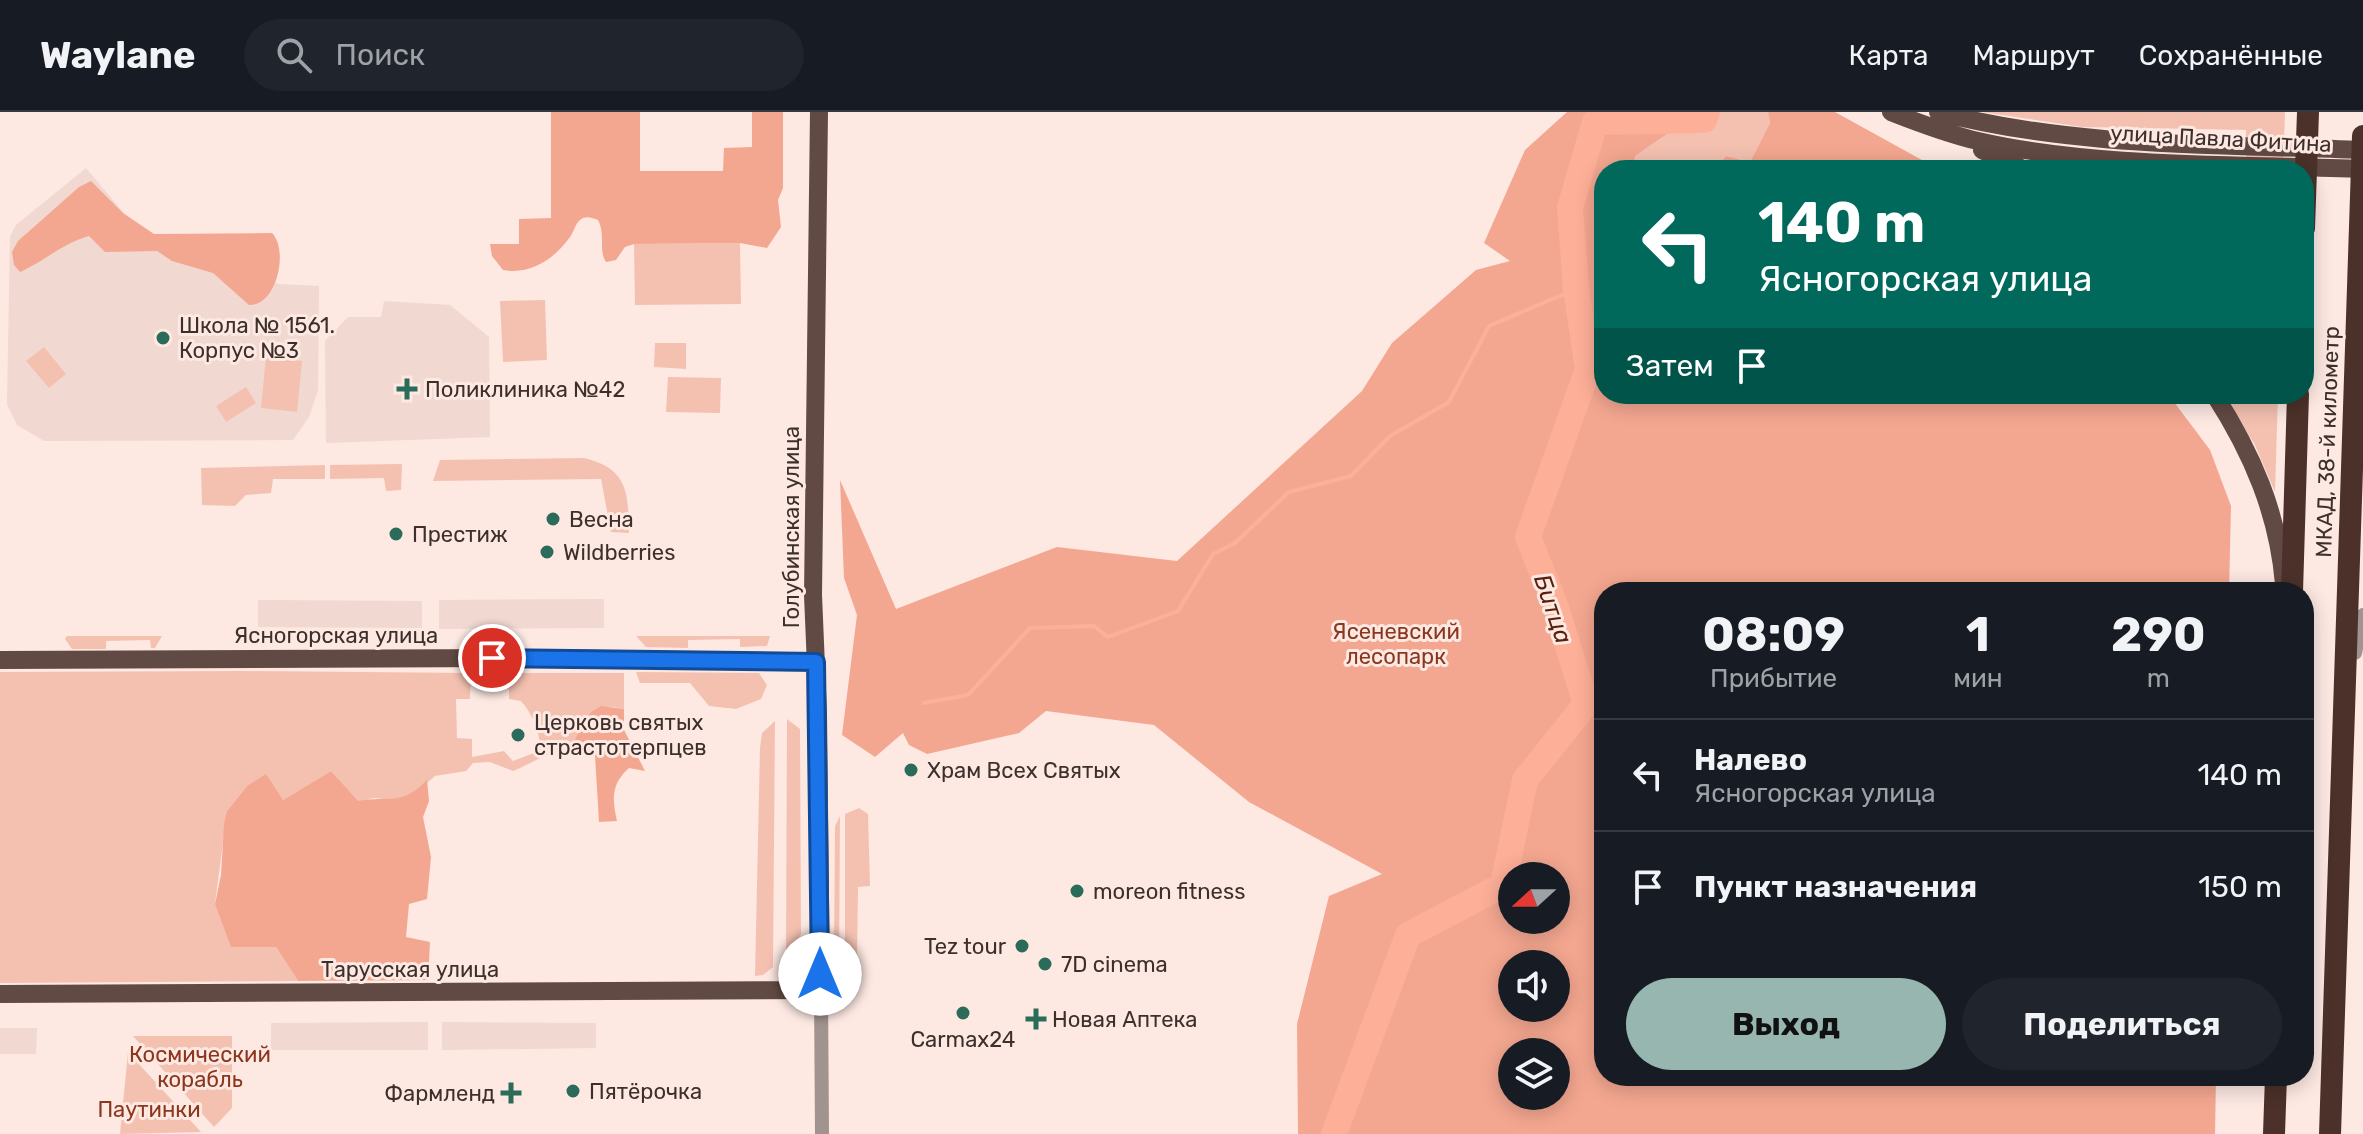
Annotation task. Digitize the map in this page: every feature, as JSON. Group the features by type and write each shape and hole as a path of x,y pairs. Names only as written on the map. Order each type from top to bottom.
{"highway":[{"path":"2306,160 2308,112"},
{"name":"МКАД, 38-й километр","path":"2330,1134 2363,136"},
{"name":"МКАД, 38-й километр","path":"2292,582 2298,404"},
{"path":"2274,1134 2276,1086"}],"main road":[{"name":"Голубинская улица","path":"819,112 813,595 821,990"},
{"name":"улица Павла Фитина","path":"1891,112 1978,141 2022,148 2162,160 2231,154 2363,150"},
{"name":"улица Павла Фитина","path":"1938,112 1979,122 2085,137 2284,160"},
{"path":"1962,112 1979,122"},
{"path":"2301,112 2303,160"},
{"path":"1915,121 1920,127 2010,160"},
{"name":"улица Павла Фитина","path":"2314,163 2363,169"},
{"path":"2359,245 2363,325"},
{"path":"2220,404 2247,447 2265,491 2284,582"},
{"name":"Ясногорская улица","path":"0,660 548,658 816,662"},
{"name":"Тарусская улица","path":"0,994 821,990"}],"street":[{"path":"2343,729 2363,615"},
{"name":"Голубинская улица","path":"821,990 822,1134"}],"shaded area":[{"name":"Школа № 1561. Корпус №3","path":"86,168 139,231 278,284 319,286 318,390 309,417 293,440 44,441 17,425 7,404 10,236 16,225"},
{"name":"Поликлиника №42","path":"384,301 450,305 489,337 490,437 326,443 325,341 348,317 381,317"},
{"path":"604,599 604,628 439,629 439,600"},
{"path":"258,600 422,601 422,628 258,627"},
{"path":"428,1022 428,1050 271,1050 271,1023"},
{"path":"442,1022 596,1023 596,1048 442,1050"},
{"path":"0,1028 37,1028 36,1054 0,1054"}],"green space":[{"path":"551,112 640,112 640,171 723,171 724,148 752,147 752,112 783,112 783,188 778,200 781,227 767,248 740,243 634,244 625,247 616,260 606,262 598,220 589,217 578,222 564,245 541,264 523,270 503,270 492,256 490,244 519,244 519,219 551,218"},
{"name":"Ясеневский лесопарк","path":"1567,112 1692,112 1688,120 1635,156 1635,160 1594,160 1594,404 2176,404 2210,450 2231,506 2229,582 1594,582 1594,1086 2216,1086 2215,1134 1298,1134 1297,1024 1329,896 1382,874 1249,802 1154,725 1046,711 1019,733 927,754 909,745 903,733 875,757 842,735 857,615 844,578 840,480 896,609 1057,547 1177,561 1362,391 1392,343 1476,270 1510,261 1484,243 1525,150"},
{"path":"1692,112 1768,112 1770,123 1751,160 1726,156 1723,160 1635,160 1635,156 1688,120"},
{"path":"1768,112 1835,112 1922,160 1751,160 1770,123"},
{"path":"1982,112 2285,112 2283,160 2246,160 2246,130 2082,127"},
{"path":"91,181 123,213 154,234 272,233 280,252 280,264 267,297 249,305 213,273 172,261 157,251 105,252 89,236 70,243 20,272 14,265 12,252 18,241 79,187"},
{"path":"740,243 741,304 635,305 634,244"},
{"path":"545,300 547,360 503,362 500,301"},
{"path":"655,343 686,343 686,369 654,367"},
{"path":"44,347 66,374 49,388 26,361"},
{"path":"266,357 302,361 297,412 261,408"},
{"path":"668,377 721,378 720,413 666,412"},
{"path":"246,387 256,403 226,422 216,406"},
{"path":"2229,404 2278,404 2275,492 2254,443"},
{"path":"584,458 599,463 618,476 626,495 629,533 611,532 601,479 433,481 440,460"},
{"path":"402,464 401,490 386,491 384,478 330,479 330,465"},
{"path":"325,465 325,479 273,479 271,493 246,495 235,506 202,505 201,468"},
{"path":"67,636 162,636 155,648 151,648 150,640 106,641 106,649 72,649 65,639"},
{"path":"636,636 770,636 767,646 740,647 740,639 688,640 688,648 646,647"},
{"path":"0,672 471,673 470,699 456,699 457,738 472,739 472,757 504,751 513,761 539,751 540,745 538,731 525,706 521,701 509,699 509,689 492,689 492,685 485,684 485,673 624,673 624,709 600,708 588,718 566,750 513,771 490,762 473,763 466,771 435,776 412,796 394,800 374,798 357,802 331,771 283,800 247,786 227,811 215,904 276,947 298,981 0,983"},
{"path":"636,672 759,673 767,685 761,699 736,709 709,706 690,683 640,683"},
{"path":"601,706 624,709 624,730 645,771 629,768 619,780 614,799 617,821 599,822 595,756 572,744 591,712"},
{"path":"787,719 800,729 801,934 786,960"},
{"path":"775,721 773,967 763,975 755,976 760,748 762,733"},
{"path":"331,771 358,801 402,797 427,780 429,801 423,817 431,857 427,899 409,904 406,937 430,942 428,980 298,981 276,947 231,947 215,904 227,811 247,786 266,774 283,800"},
{"path":"859,808 868,814 870,886 858,887 857,959 845,961 845,814"},
{"path":"840,816 839,966 834,959 835,826"},
{"name":"Космический корабль","path":"133,1036 232,1036 232,1108 214,1127"},
{"name":"Паутинки","path":"128,1052 201,1132 120,1134"}],"waterway":[{"name":"Битца","path":"1334,1134 1408,935 1503,885 1525,780 1586,704 1554,602 1528,537 1588,369 1576,289 1570,208 1595,122 1704,120 1707,112"},
{"path":"924,703 968,695 1030,628 1094,626 1108,637 1178,611 1213,554 1235,543 1289,492 1351,476 1390,436 1449,402 1489,326 1576,289"}],"place":[{"name":"Школа № 1561. Корпус №3","path":"163,338"},
{"name":"Поликлиника №42","path":"407,389"},
{"name":"Весна","path":"553,519"},
{"name":"Престиж","path":"396,534"},
{"name":"Wildberries","path":"547,552"},
{"name":"Церковь святых страстотерпцев","path":"518,735"},
{"name":"Храм Всех Святых","path":"911,770"},
{"name":"moreon fitness","path":"1077,891"},
{"name":"Tez tour","path":"1022,946"},
{"name":"7D cinema","path":"1045,964"},
{"name":"Carmax24","path":"963,1013"},
{"name":"Новая Аптека","path":"1036,1019"},
{"name":"Пятёрочка","path":"573,1091"},
{"name":"Фармленд","path":"511,1093"}],"route":[{"path":"492,658 816,662 820,974"}]}
